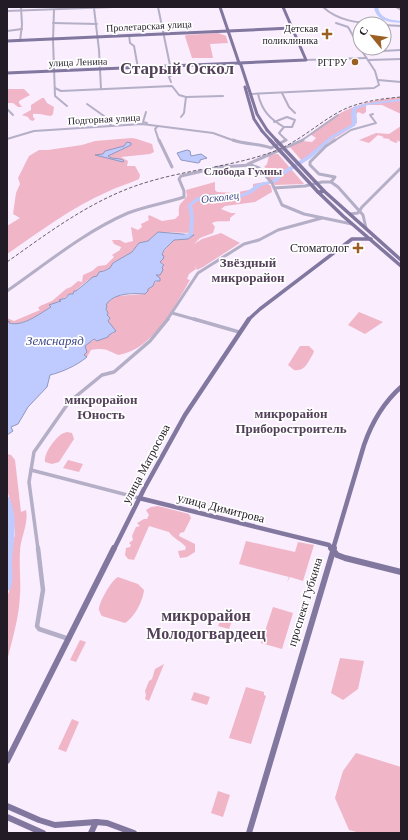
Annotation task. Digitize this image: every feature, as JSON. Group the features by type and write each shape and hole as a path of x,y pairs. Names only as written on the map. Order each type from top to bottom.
{"main road":[{"path":"220,7 257,114 267,130 324,191 401,260"},
{"path":"283,7 306,60"},
{"path":"217,32 226,25"},
{"name":"Пролетарская улица","path":"7,41 292,28"},
{"path":"217,32 230,36"},
{"name":"улица Ленина","path":"7,73 306,60"},
{"path":"239,63 238,65 252,113 262,131 318,192 354,226 401,266"},
{"path":"318,192 324,191"},
{"path":"352,239 357,231 354,226"},
{"path":"352,239 371,239"},
{"name":"улица Матросова","path":"7,761 140,498 191,405 239,332 254,315 352,239"},
{"name":"проспект Губкина","path":"249,833 371,426 387,400 401,387"},
{"name":"улица Димитрова","path":"140,498 330,545 337,555 401,572"},
{"path":"7,806 39,820 55,825 96,822 107,823 134,833"},
{"path":"7,817 43,833"},
{"path":"91,833 96,822"}],"street":[{"path":"20,40 22,29 21,7"},
{"path":"7,11 114,7"},
{"path":"158,7 171,66 172,75 169,77 171,82"},
{"path":"323,7 337,16 352,20"},
{"path":"396,7 401,10"},
{"path":"94,8 101,89"},
{"path":"54,10 53,39 55,96 67,106"},
{"path":"336,22 348,26 352,33"},
{"path":"53,23 96,24"},
{"path":"7,30 22,29"},
{"path":"129,35 130,43 134,46 138,68"},
{"path":"251,94 371,89 379,85 378,80 366,58"},
{"name":"улица Ленина","path":"306,60 366,58"},
{"path":"368,60 401,59"},
{"path":"378,80 401,82"},
{"path":"55,88 61,91 172,86 179,94 186,97 223,96"},
{"path":"282,93 289,108 295,113"},
{"path":"258,94 262,111 274,122 284,127 292,127 295,120 287,117 274,122"},
{"path":"181,117 184,113 186,97"},
{"path":"87,104 104,116 111,125"},
{"path":"7,109 13,114 7,116"},
{"path":"146,112 143,122 148,125"},
{"path":"331,182 335,177 319,174 310,165 310,162 326,146 351,130 376,123 370,115 373,114"},
{"path":"248,164 260,157 278,152 295,144 338,115"},
{"name":"Подгорная улица","path":"7,139 34,131 111,125 148,125 213,133 244,144 264,145 272,148 286,140 279,133 284,127"},
{"path":"157,127 155,129 162,149 172,167"},
{"path":"7,291 85,238 123,215 145,207 184,197 184,192 179,178 214,168 248,164 258,167 272,184 279,203 282,206 291,210 322,218 339,219 343,216"},
{"path":"347,213 355,215 401,168"},
{"path":"274,188 305,186 322,182 331,182 338,187 363,215 366,229"},
{"path":"69,639 39,629 37,626 43,590 29,491 34,452 69,402 102,376 114,372 150,341 172,313 194,277 237,247 258,240 272,232 322,218"},
{"path":"331,219 354,226"},
{"path":"172,313 239,332"},
{"name":"улица Димитрова","path":"31,470 140,498"}],"shaded area":[{"path":"218,33 226,36 228,43 210,44 213,58 192,58 185,36 186,35"},
{"path":"7,89 24,89 30,95 19,101 22,107 18,107 13,103 7,103"},
{"path":"401,97 401,114 382,105 366,105 366,112 363,114 358,112 356,115 357,123 302,161 289,146 302,141 312,142 316,138 310,134 342,112 374,101"},
{"path":"42,98 54,107 53,114 51,116 33,114 35,119 33,121 22,115 31,110 31,105"},
{"path":"401,126 401,142 396,140 398,142 396,143 389,140 390,139 382,138 384,137 378,135 369,143 359,140 376,133 389,134"},
{"path":"132,138 152,144 154,152 150,154 121,157 128,161 127,166 135,166 140,175 139,179 111,190 81,205 7,254 7,226 20,218 13,214 16,193 20,184 18,178 29,156 39,150 82,145 95,141"},
{"path":"278,154 304,184 275,185 273,183 264,172 266,168 264,167 267,164 269,156"},
{"path":"215,182 215,190 217,192 234,193 253,189 253,184 265,182 271,186 272,192 255,202 225,206 221,209 231,213 236,213 230,218 230,221 212,223 215,227 213,233 200,238 194,244 202,239 221,233 240,243 197,270 195,265 196,269 189,274 187,279 190,280 169,315 152,336 142,344 131,351 119,355 100,349 91,350 87,357 84,355 85,346 90,342 108,337 114,333 108,321 110,318 107,315 106,303 117,296 145,294 157,281 156,275 162,269 163,264 160,262 164,251 174,240 188,239 193,235 192,233 158,232 148,241 139,243 132,252 113,263 110,268 98,273 97,277 87,281 73,294 49,305 51,307 42,313 25,322 13,324 8,323 9,321 7,322 7,318 14,321 40,310 38,308 40,306 52,301 78,281 82,282 83,275 92,271 98,266 106,265 114,257 112,255 120,250 121,247 114,244 112,240 120,240 125,243 133,241 131,227 138,230 142,227 141,224 149,220 149,215 162,221 175,219 179,215 180,204 187,196 186,190"},
{"path":"359,312 383,322 365,334 348,325"},
{"path":"300,346 309,346 314,351 304,368 294,370 288,365"},
{"path":"67,432 72,433 74,439 59,462 52,464 45,462 46,454 52,444 59,436"},
{"path":"7,454 11,455 15,460 21,512 26,510 27,515 20,547 20,590 18,612 7,661 7,598 12,581 12,548 15,534 13,514 7,488"},
{"path":"68,460 83,464 79,472 63,468"},
{"path":"158,506 189,514 191,518 184,532 180,533 179,536 195,544 195,552 187,557 180,558 178,551 185,550 186,547 169,532 149,526 134,560 128,559 125,555 126,548 130,547 131,545 129,543 133,540 132,536 136,527 140,526 137,523 147,519 149,515 146,510 151,507"},
{"path":"246,541 295,552 298,542 314,545 303,581 290,577 287,582 289,577 239,564"},
{"path":"118,577 138,584 144,590 138,609 125,623 102,616 99,610 106,592 112,582"},
{"path":"273,607 293,613 282,649 261,643"},
{"path":"224,612 234,615 229,629 218,626"},
{"path":"80,640 86,642 76,662 70,660"},
{"path":"340,658 364,661 358,689 343,700 331,693"},
{"path":"164,664 149,701 145,699 145,691 149,681 152,679 155,669"},
{"path":"246,687 264,692 264,695 266,696 251,744 229,738"},
{"path":"194,692 210,697 207,705 191,700"},
{"path":"72,719 79,722 66,752 58,749"},
{"path":"356,753 401,767 401,833 360,833 349,830 335,798 343,771"},
{"path":"218,791 230,795 223,817 211,813"}],"water":[{"path":"127,142 131,143 131,145 108,156 120,159 124,161 123,162 95,155 103,154 105,151 124,146"},
{"path":"187,150 190,151 191,156 201,154 207,158 200,160 198,163 181,160 177,153"},
{"name":"Земснаряд","path":"158,232 194,235 188,239 174,240 164,250 162,255 164,256 163,259 160,262 164,265 162,267 163,270 160,275 156,275 160,278 160,281 155,281 153,286 148,289 145,294 123,295 109,301 106,305 107,315 110,318 108,321 116,331 108,337 97,341 94,339 85,346 87,352 84,355 87,357 83,360 69,368 50,375 47,387 28,407 18,424 11,427 13,431 7,435 7,322 9,321 9,323 14,324 25,322 51,307 49,305 61,301 59,300 66,298 69,294 73,294 74,291 93,277 97,276 99,272 110,268 113,263 132,252 139,243 148,241"}],"waterway":[{"path":"376,7 378,15 381,17 401,22"},
{"name":"Осколец","path":"185,235 191,234 192,217 190,205 198,199 207,196 220,195 238,197 250,192 259,185 275,181 280,175 309,157 332,137 354,125 354,108 368,104 401,100"},
{"name":"Осколец","path":"7,499 11,514 9,577 7,588"}],"railway":[{"path":"7,262 76,215 112,195 131,187 166,177 260,156 291,143 344,109 368,102 401,97"}],"place":[{"name":"Детская поликлиника","path":"327,34"},
{"name":"РГГРУ","path":"355,62"},
{"name":"Стоматолог","path":"358,248"}],"district":[{"name":"Старый Оскол","path":"177,68"},
{"name":"Слобода Гумны","path":"243,171"},
{"name":"Звёздный микрорайон","path":"248,270"},
{"name":"микрорайон Юность","path":"101,406"},
{"name":"микрорайон Приборостроитель","path":"291,420"},
{"name":"микрорайон Молодогвардеец","path":"206,624"}]}
